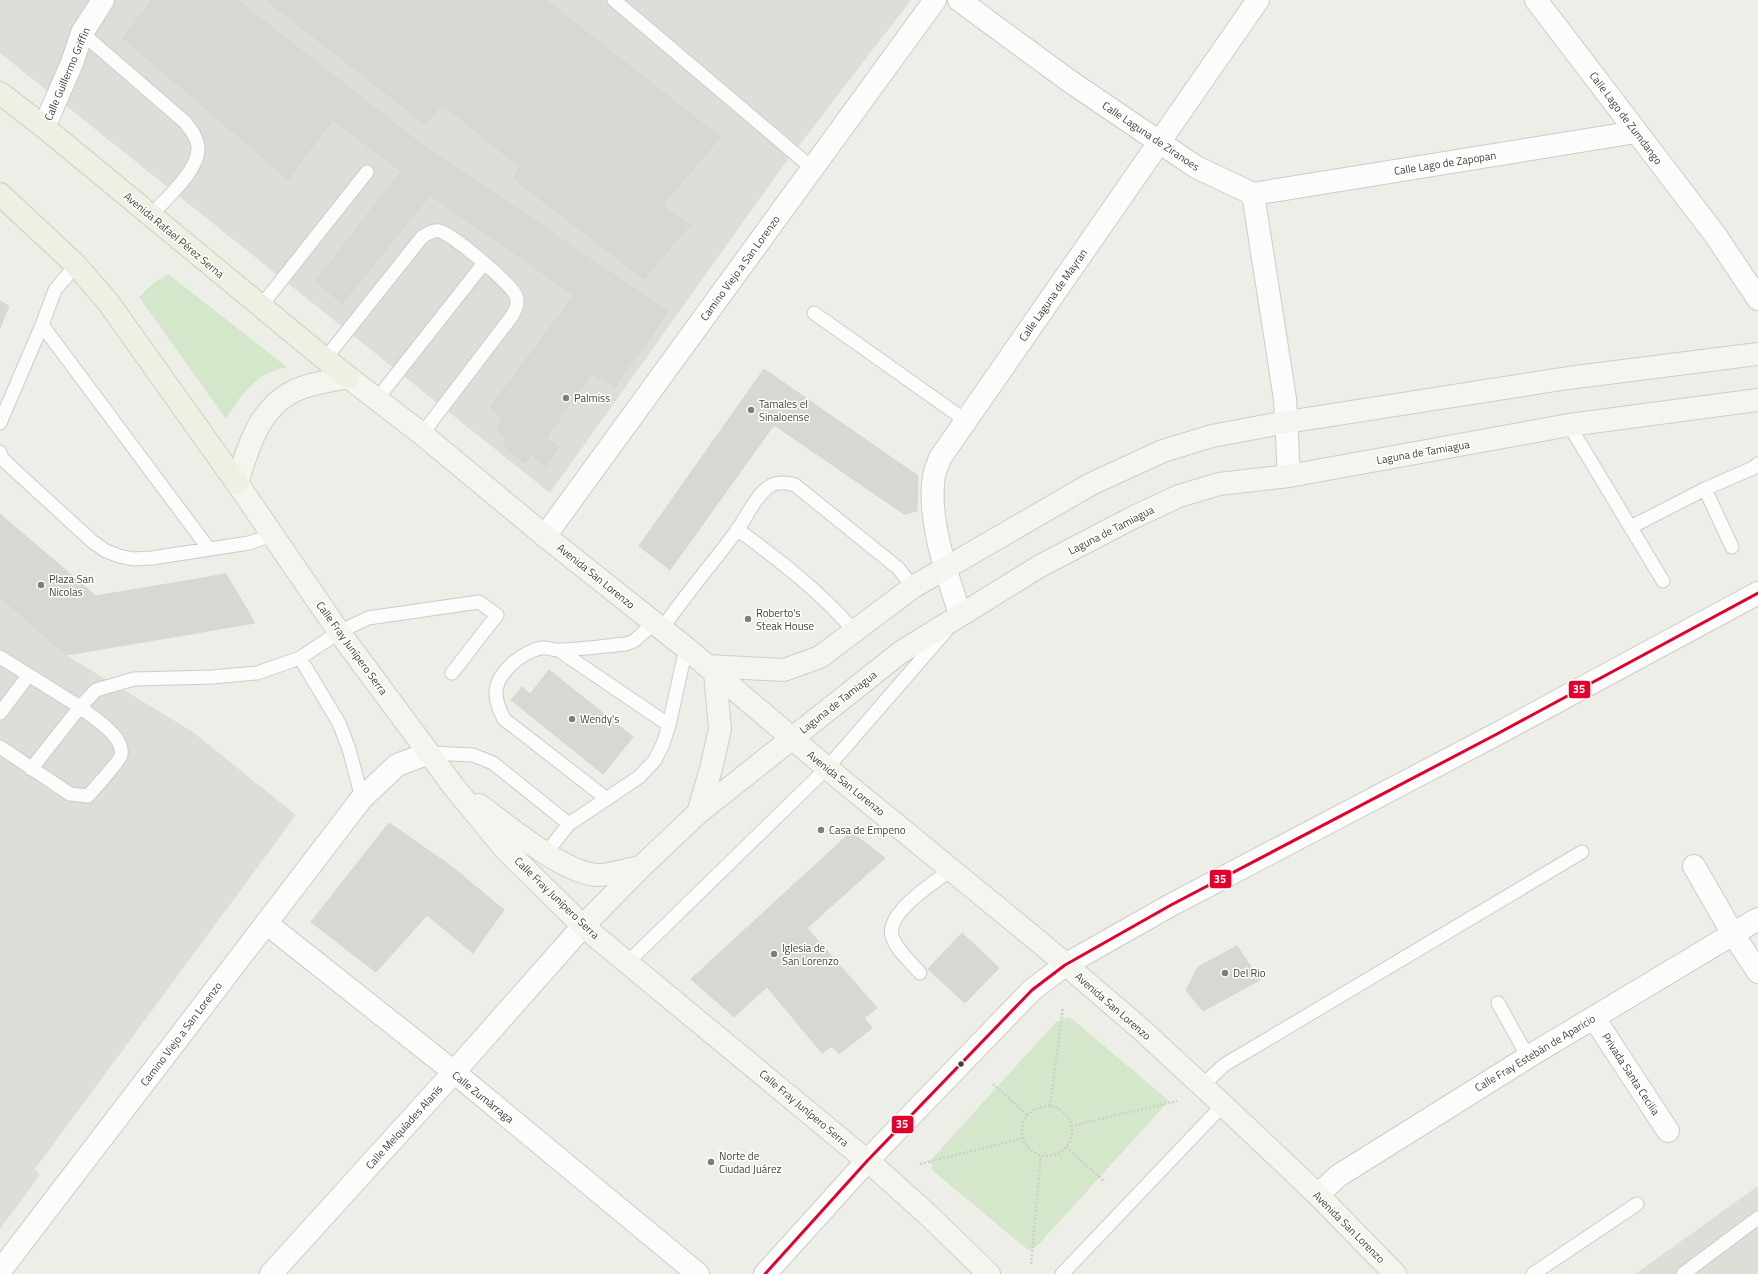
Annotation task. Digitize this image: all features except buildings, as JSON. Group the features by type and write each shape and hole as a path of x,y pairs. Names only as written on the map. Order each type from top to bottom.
{"main road":[{"name":"Avenida Rafael Pérez Serna","path":"0,93 44,127 348,377"},
{"path":"0,194 76,265 108,302 237,483"},
{"path":"698,813 711,769 720,729 711,670 784,670 820,657 913,587 1091,484 1163,451 1212,436 1287,422 1568,378 1758,354"},
{"name":"Avenida San Lorenzo","path":"348,377 422,434 545,536 686,648 792,739 952,869 1142,1030 1318,1195 1395,1274"},
{"path":"237,483 250,441 267,414 279,400 305,387 348,377"},
{"name":"Laguna de Tamiagua","path":"583,926 641,867 698,813 901,652 960,614 1040,566 1134,517 1179,496 1219,484 1290,476 1569,425 1758,400"},
{"name":"Calle Fray Junípero Serra","path":"237,483 339,632 454,787 505,849 583,926 867,1161 926,1213 989,1274"},
{"path":"454,787 546,853 576,870 598,875 641,867"}],"street":[{"name":"Calle Guillermo Griffin","path":"44,127 72,63 82,32 103,0"},
{"name":"Camino Viejo a San Lorenzo","path":"545,536 935,0"},
{"name":"Calle Laguna de Ziranoes","path":"959,0 1068,80 1196,167 1253,194"},
{"name":"Calle Laguna de Mayran","path":"960,614 945,569 932,497 934,475 940,458 1258,0"},
{"name":"Calle Lago de Zumdango","path":"1536,0 1716,236 1758,299"},
{"name":"Calle Lago de Zapopan","path":"1253,194 1636,132"},
{"path":"1253,194 1285,399 1290,476"},
{"path":"765,1274 867,1161 1032,990 1065,965 1171,905 1495,735 1758,593"},
{"name":"Camino Viejo a San Lorenzo","path":"0,1271 362,798 397,765 429,753"},
{"path":"1694,866 1733,934 1758,972"},
{"name":"Calle Fray Estebán de Aparicio","path":"1318,1195 1338,1176 1528,1057 1758,919"},
{"name":"Calle Zumárraga","path":"266,923 454,1072 698,1274"},
{"name":"Calle Melquíades Alanís","path":"271,1274 454,1072 583,926"},
{"name":"Privada Santa Cecilia","path":"1594,1018 1668,1131"}],"lane":[{"path":"614,0 812,168"},
{"path":"82,32 186,122 195,135 198,146 198,156 185,177 151,215"},
{"path":"261,306 367,172"},
{"path":"325,359 422,237 439,230 484,263 516,294 518,302 516,309 422,434"},
{"path":"377,399 484,263"},
{"path":"0,423 42,325 55,290 76,265"},
{"path":"814,313 965,420"},
{"path":"42,325 208,549"},
{"path":"1569,425 1663,580"},
{"path":"0,452 11,468 93,542 106,551 119,556 152,558 249,543 272,535"},
{"path":"1631,526 1705,489 1753,468 1758,464"},
{"path":"607,799 504,719 497,704 496,692 498,684 512,664 525,654 542,648 560,651 626,644 658,627 675,609 738,529 757,498 766,488 774,484 785,482 795,485 898,568 913,587"},
{"path":"1705,489 1732,547"},
{"path":"738,529 789,568 838,612 855,632"},
{"path":"31,769 80,707 96,690 134,679 212,677 257,673 300,658 339,632 368,618 480,602 497,615 452,673"},
{"path":"628,962 827,768 960,614"},
{"path":"546,853 569,824 639,777 655,760 663,744 669,725 686,648"},
{"path":"560,651 669,725"},
{"path":"0,657 28,676 80,707 115,736 121,745 121,756 88,796 70,794 0,747"},
{"path":"300,658 339,723 349,749 362,798"},
{"path":"0,713 28,676"},
{"path":"429,753 473,755 493,763 569,824"},
{"path":"1202,1086 1224,1065 1582,852"},
{"path":"920,973 899,949 892,937 891,928 900,911 952,869"},
{"path":"1498,1003 1528,1057"},
{"path":"1062,1274 1223,1105"},
{"path":"1533,1274 1637,1204"},
{"path":"1684,1274 1758,1218"}],"path":[{"path":"1050,1106 1062,1008"},
{"path":"993,1084 1027,1115"},
{"path":"1071,1126 1177,1101"},
{"path":"1050,1106 1064,1113 1071,1126 1072,1133 1066,1147 1055,1154 1041,1156 1030,1150 1023,1138 1023,1122 1027,1115 1038,1108 1050,1106"},
{"path":"920,1164 1023,1138"},
{"path":"1066,1147 1105,1182"},
{"path":"1031,1264 1041,1156"}],"shaded area":[{"path":"0,0 911,0 778,173 550,493 0,53"},
{"path":"0,597 66,655 193,732 296,815 35,1169 40,1175 0,1229"},
{"path":"1758,1186 1758,1274 1635,1274"}],"green space":[{"path":"168,274 287,367 266,374 254,383 238,400 226,419 139,297 151,285"},
{"path":"1070,1017 1169,1101 1036,1247 1028,1250 932,1170 932,1165 929,1162 1056,1022"}],"transit line":[{"name":"35","path":"765,1274 867,1161 1032,990 1065,965 1171,905 1495,735 1758,593"}],"place":[{"name":"Palmiss","path":"566,398"},
{"name":"Tamales el Sinaloense","path":"751,410"},
{"name":"Plaza San Nicolas","path":"41,585"},
{"name":"Roberto's Steak House","path":"748,619"},
{"name":"Wendy's","path":"572,719"},
{"name":"Casa de Empeno","path":"821,830"},
{"name":"Iglesia de San Lorenzo","path":"774,954"},
{"name":"Del Rio","path":"1225,973"},
{"name":"Norte de Ciudad Juárez","path":"711,1162"}]}
